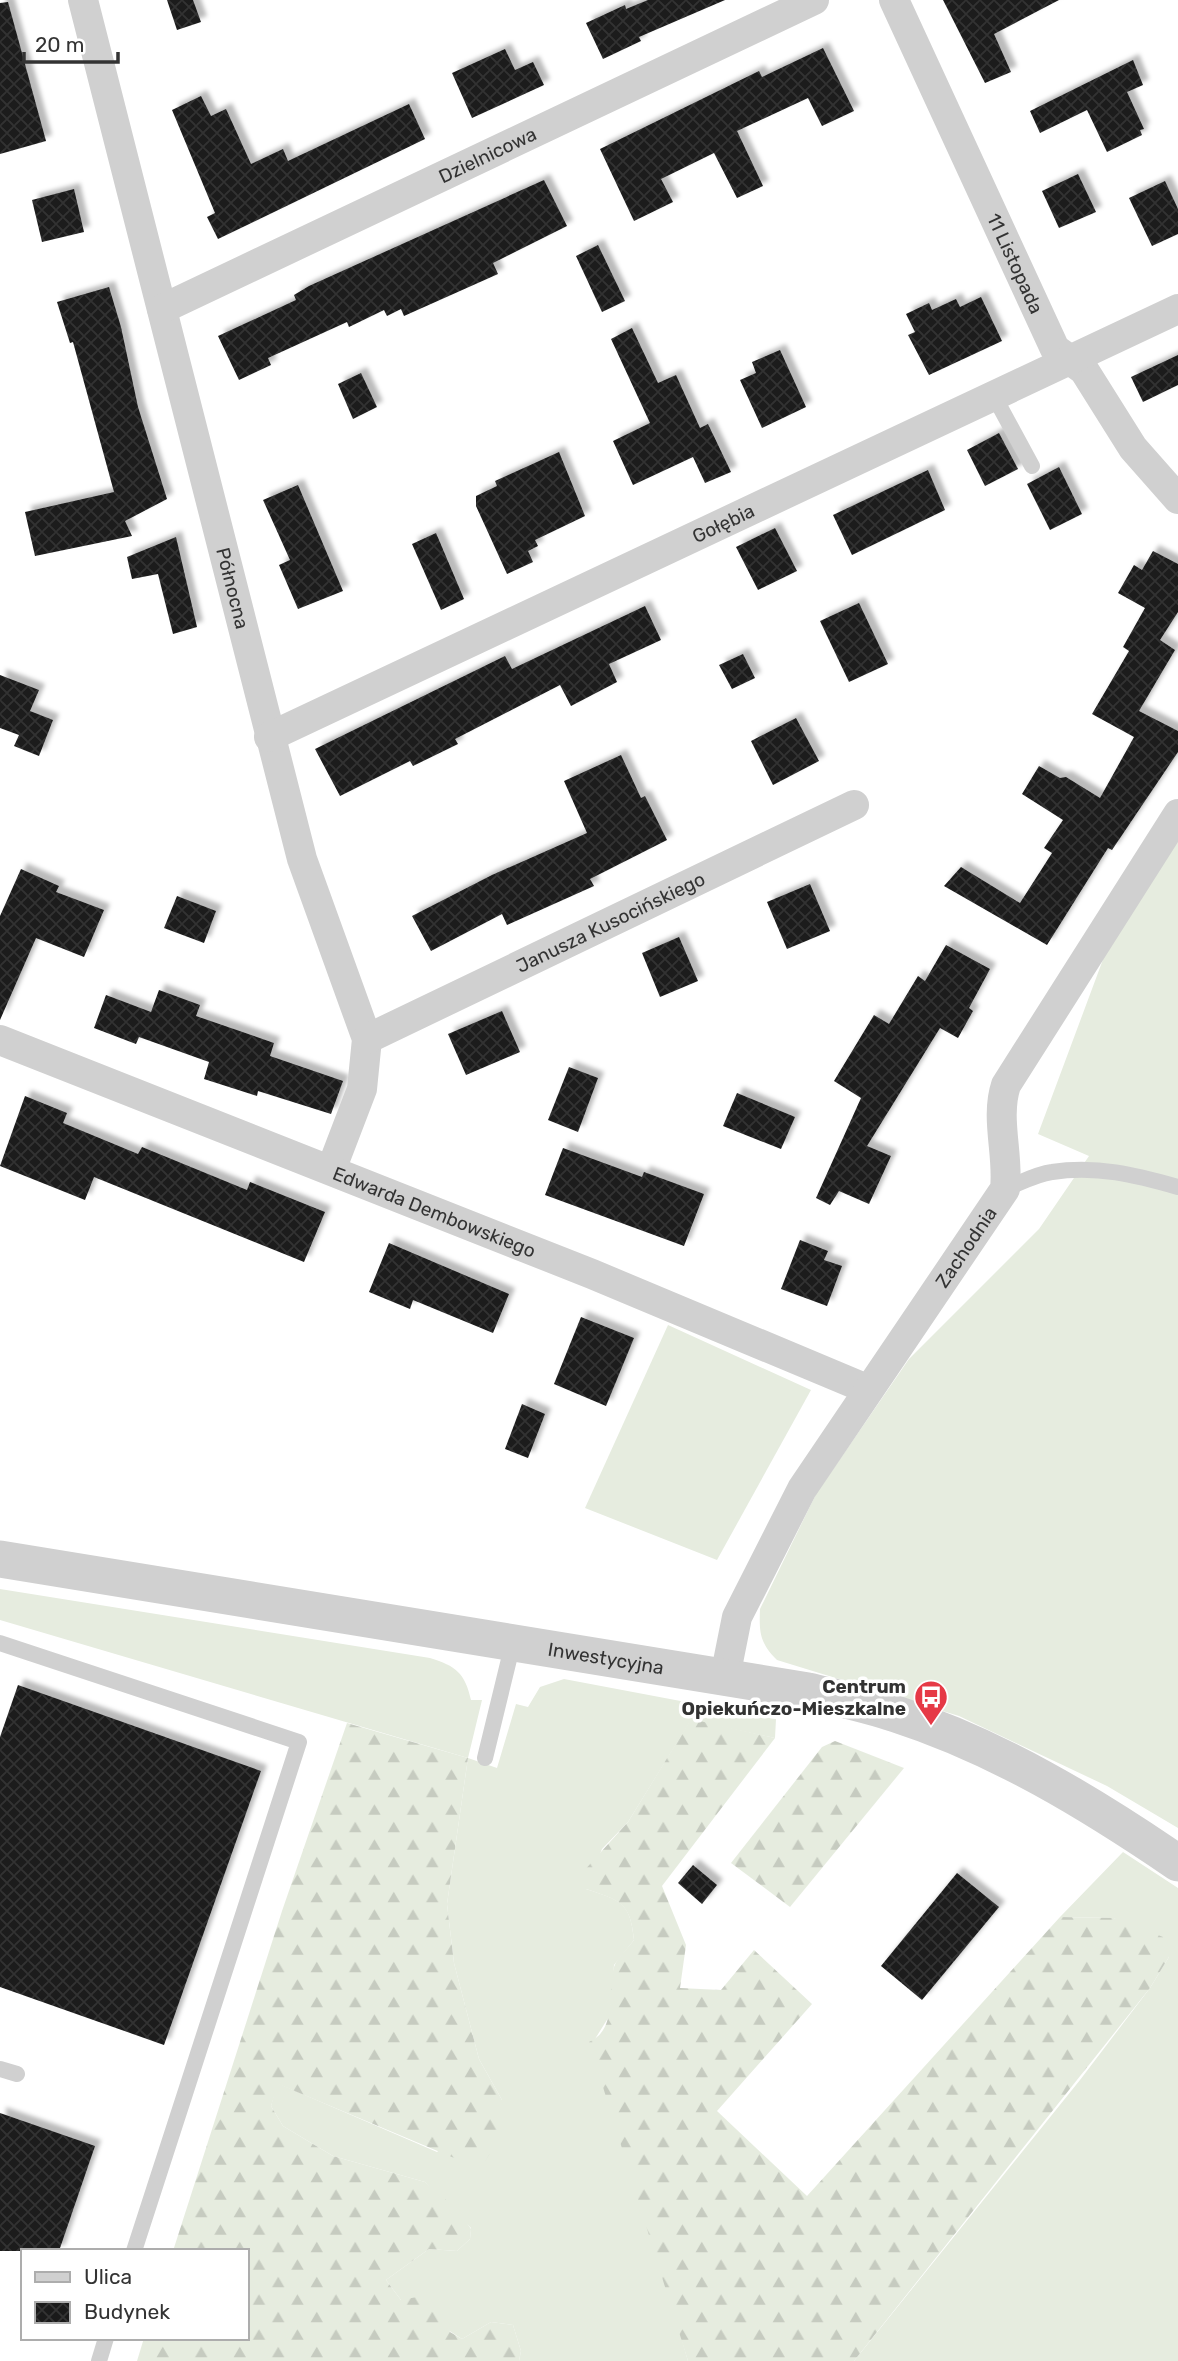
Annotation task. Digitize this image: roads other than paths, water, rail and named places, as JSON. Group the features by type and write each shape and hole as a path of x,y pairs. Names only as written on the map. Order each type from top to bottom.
{"street":[{"name":"Północna","path":"83,0 302,859 367,1039 362,1089 331,1170"},
{"name":"Dzielnicowa","path":"162,309 814,0"},
{"name":"11 Listopada","path":"894,0 1055,349 1084,370 1133,448 1178,499"},
{"name":"Gołębia","path":"269,737 1178,309"},
{"name":"Janusza Kusocińskiego","path":"367,1039 854,805"},
{"name":"Zachodnia","path":"725,1676 737,1617 802,1489 867,1389 1005,1189 1008,1164 1001,1104 1006,1085 1178,814"},
{"name":"Edwarda Dembowskiego","path":"0,1040 331,1170 867,1389"},
{"name":"Inwestycyjna","path":"0,1559 808,1690 895,1713 991,1752 1068,1792 1178,1863"}],"lane":[{"path":"994,396 1032,467"},
{"path":"1005,1189 1049,1172 1087,1170 1130,1173 1178,1187"},
{"path":"0,1643 299,1742 135,2249"},
{"path":"485,1758 513,1643"},
{"path":"0,2069 17,2074"},
{"path":"99,2361 105,2340"}],"place":[{"name":"Centrum Opiekuńczo-Mieszkalne","path":"931,1727"}]}
